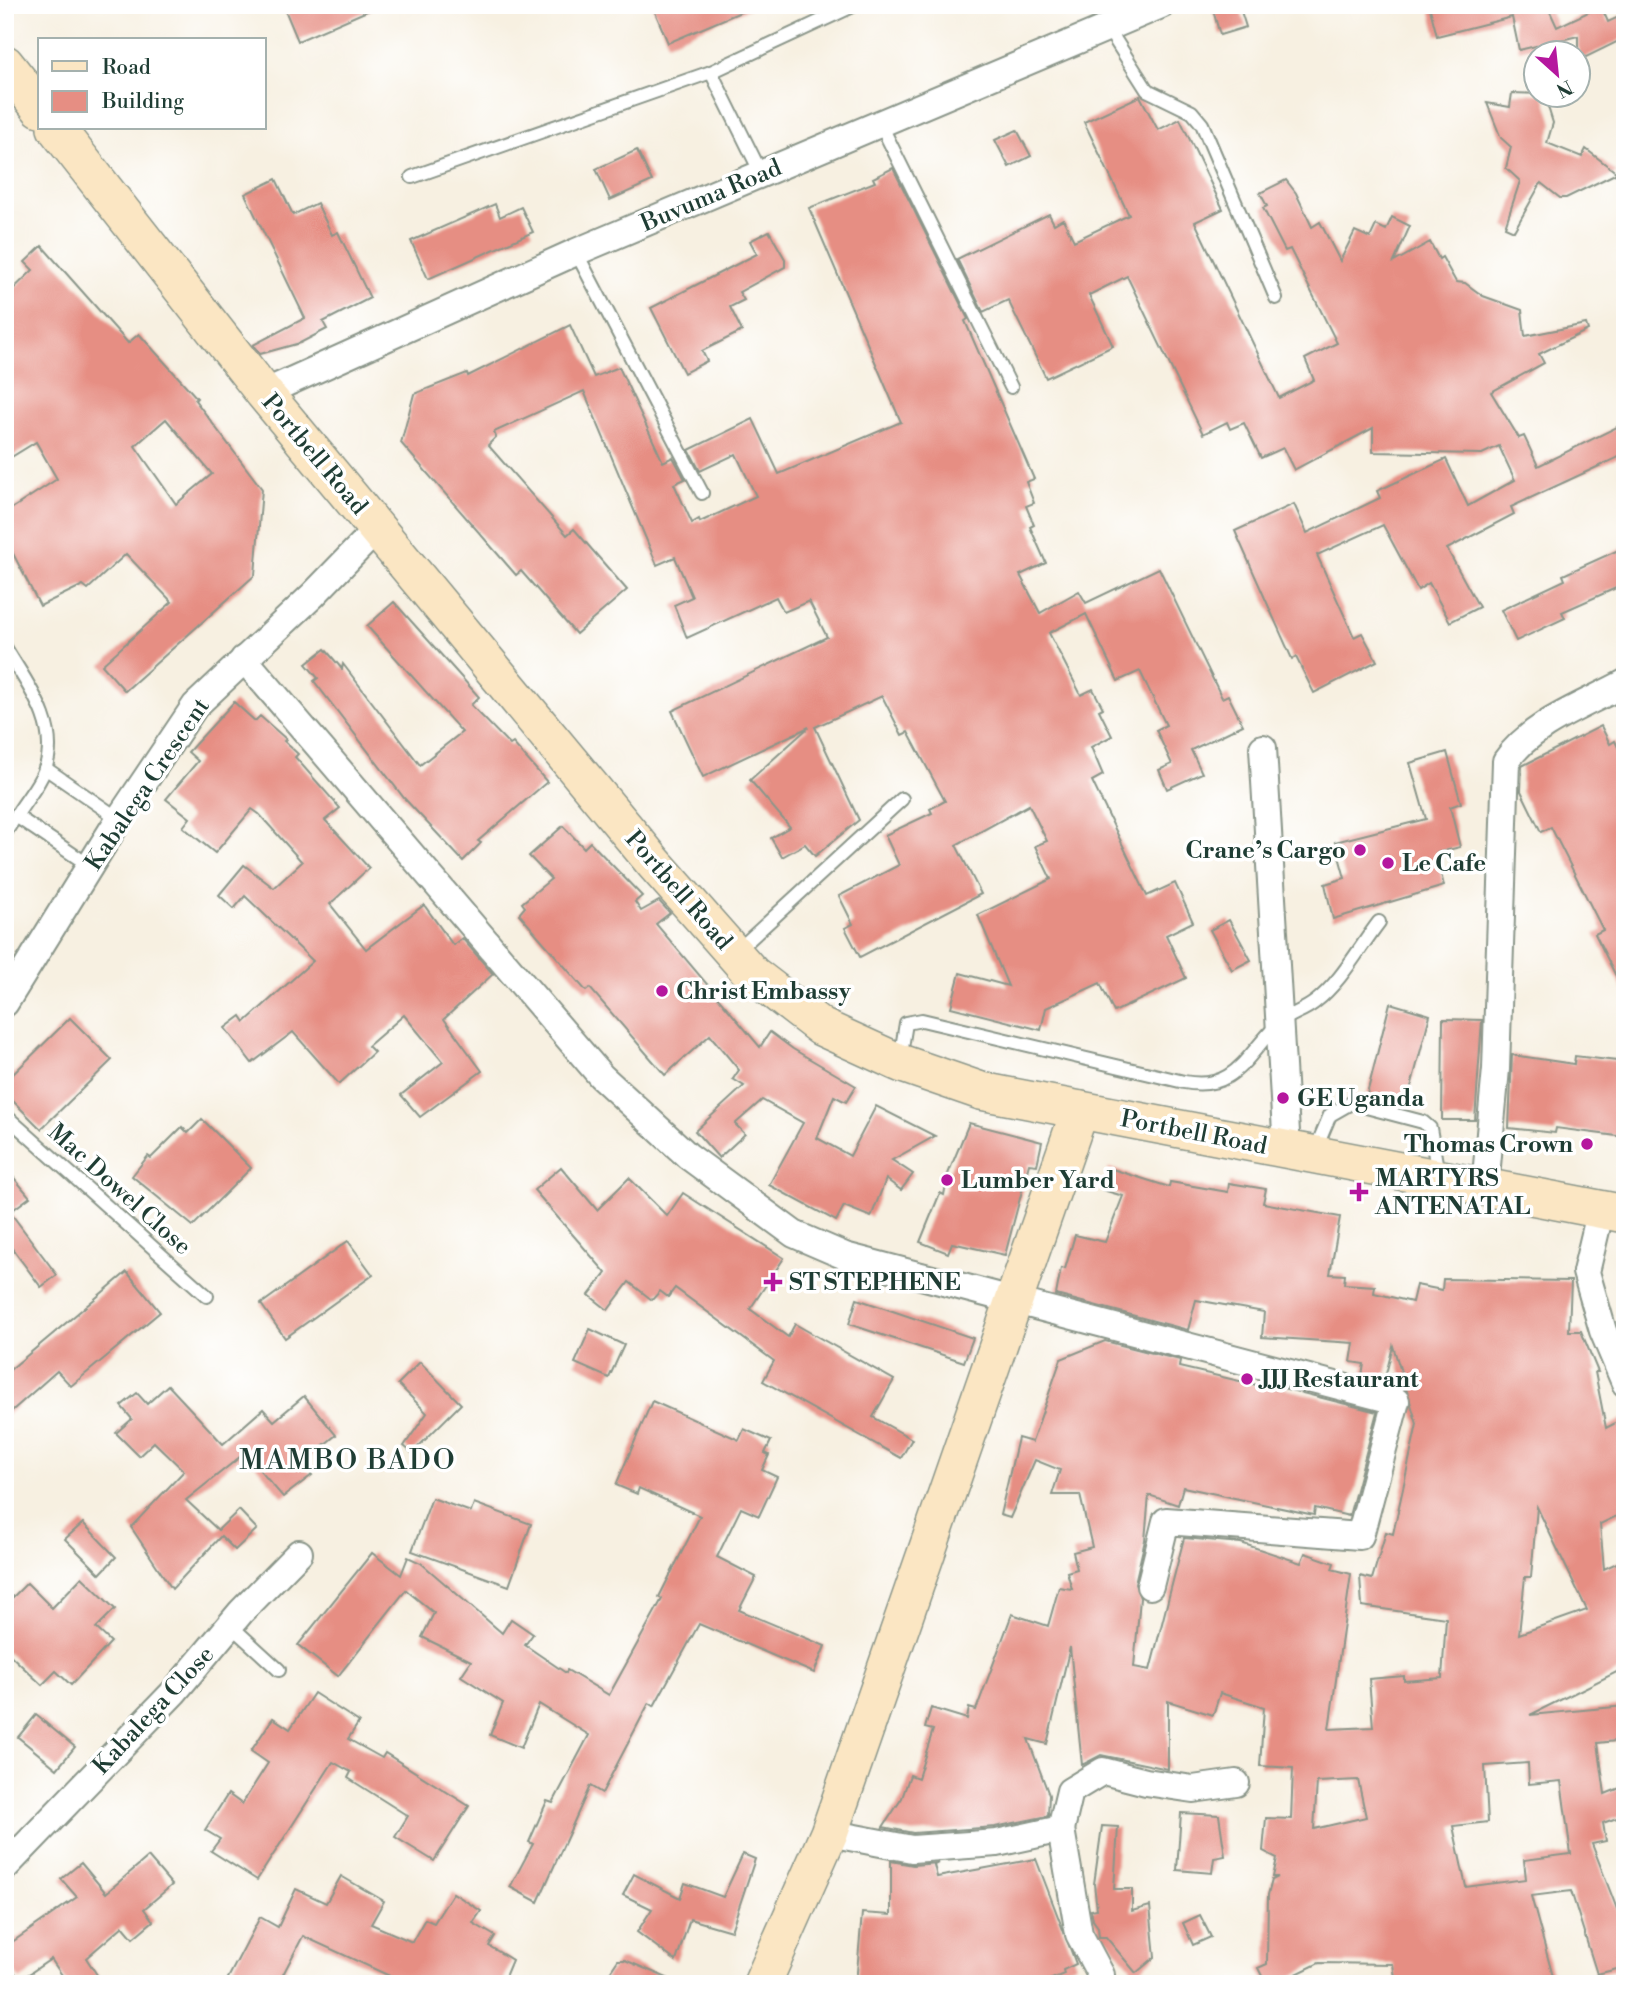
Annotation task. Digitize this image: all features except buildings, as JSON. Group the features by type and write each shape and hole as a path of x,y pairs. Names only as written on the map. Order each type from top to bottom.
{"main road":[{"path":"5,64 38,105"},
{"name":"Portbell Road","path":"57,130 264,393 654,863 752,974 821,1027 900,1063 981,1091 1613,1211"},
{"path":"762,1984 829,1833 1016,1303 1080,1110"}],"street":[{"name":"Buvuma Road","path":"264,393 576,252 1161,5"},
{"name":"Kabalega Crescent","path":"5,1003 119,819 195,706 313,595 377,529"},
{"path":"244,659 601,1076 688,1156 794,1234 845,1256 1396,1401 1360,1536 1166,1521 1150,1586"},
{"path":"1485,1187 1496,1069 1506,761 1517,746 1533,733 1625,683"},
{"path":"1263,748 1280,1023 1300,1152"},
{"path":"1613,1211 1586,1272 1603,1331 1625,1383"},
{"name":"Kabalega Close","path":"5,1867 174,1692 230,1625 299,1553"},
{"path":"1096,1981 1079,1934 1061,1829 1070,1791 1103,1771 1146,1782 1193,1789 1236,1783"},
{"path":"829,1833 912,1849 997,1843 1061,1829"}],"lane":[{"path":"412,177 711,72 856,5"},
{"path":"1107,26 1147,90 1192,112 1202,124 1276,298"},
{"path":"711,72 761,173"},
{"path":"880,123 1011,387"},
{"path":"576,252 702,493"},
{"path":"5,647 41,710 49,733 45,768 5,833"},
{"path":"45,768 119,819"},
{"path":"734,953 902,799"},
{"path":"16,816 90,866"},
{"path":"900,1063 906,1023 922,1020 1203,1086 1219,1083 1242,1065 1280,1023 1314,1003 1327,990 1379,922"},
{"path":"1300,1152 1330,1115 1351,1103 1423,1122 1430,1128 1438,1178"},
{"name":"Mac Dowel Close","path":"5,1115 206,1296"},
{"path":"230,1625 279,1670"}],"place":[{"name":"Crane’s Cargo","path":"1360,850"},
{"name":"Le Cafe","path":"1388,863"},
{"name":"Christ Embassy","path":"662,991"},
{"name":"GE Uganda","path":"1283,1098"},
{"name":"Thomas Crown","path":"1587,1144"},
{"name":"Lumber Yard","path":"947,1180"},
{"name":"MARTYRS ANTENATAL","path":"1359,1192"},
{"name":"ST STEPHENE","path":"773,1282"},
{"name":"JJJ Restaurant","path":"1247,1379"}],"district":[{"name":"MAMBO BADO","path":"348,1459"}]}
